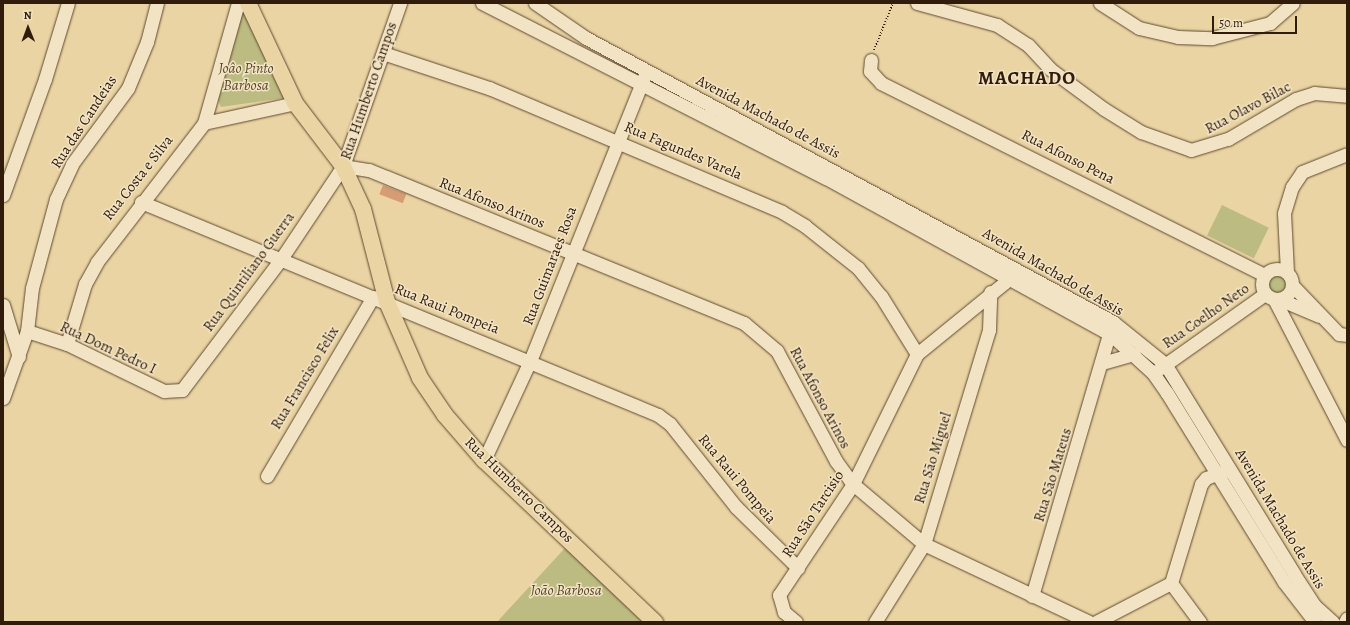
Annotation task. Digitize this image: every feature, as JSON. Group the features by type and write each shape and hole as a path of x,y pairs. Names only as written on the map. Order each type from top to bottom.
{"main road":[{"path":"248,3 295,103 343,166"},
{"name":"Rua Humberto Campos","path":"343,166 364,209 380,300 420,378 445,415 484,460 655,622"}],"street":[{"path":"3,195 45,79 68,3"},
{"name":"Rua das Candeias","path":"3,398 8,375 19,357 27,331 39,259 56,198 72,164 128,88 147,42 158,3"},
{"path":"238,3 204,123 295,103"},
{"name":"Rua Humberto Campos","path":"343,166 400,3"},
{"name":"Avenida Machado de Assis","path":"482,3 644,77 1021,270 1165,364 1232,470 1314,605 1333,622"},
{"name":"Avenida Machado de Assis","path":"536,3 644,77 1008,279 1111,328 1153,373 1284,582 1315,622"},
{"name":"Rua Olavo Bilac","path":"917,3 997,25 1028,45 1050,69 1104,109 1141,132 1191,150 1228,139 1296,99 1314,93 1347,96"},
{"path":"1100,3 1139,28 1178,37 1212,38 1270,23 1293,3"},
{"name":"Rua Fagundes Varela","path":"383,53 489,88 761,201 805,226 858,268 881,296 918,354"},
{"name":"Rua Afonso Pena","path":"871,60 870,71 881,83 1264,275"},
{"name":"Rua Guimaraes Rosa","path":"484,460 530,361 572,252 644,77"},
{"name":"Rua Costa e Silva","path":"67,344 85,284 97,262 140,202 204,123"},
{"path":"1347,154 1302,172 1295,182 1284,213 1287,242 1282,270 1292,286 1324,319 1339,334 1347,335"},
{"name":"Rua Afonso Arinos","path":"343,166 369,170 728,315 760,335 777,351 836,461 853,484 924,544 1090,622"},
{"name":"Rua Quintiliano Guerra","path":"176,392 195,373 280,259 343,166"},
{"name":"Rua Raui Pompeia","path":"140,202 633,403 670,424 736,507 798,568"},
{"name":"Rua São Tarcisio","path":"796,622 784,612 779,602 781,590 798,568 853,484 918,354 990,292 1021,270"},
{"path":"1282,270 1264,275 1261,284 1273,297 1347,440"},
{"path":"1273,297 1288,294 1292,286"},
{"name":"Rua São Miguel","path":"875,622 924,544 989,330 990,292"},
{"path":"1273,297 1324,319"},
{"name":"Rua Coelho Neto","path":"1153,373 1273,297"},
{"name":"Rua Francisco Felix","path":"267,476 380,300"},
{"path":"3,305 19,357"},
{"name":"Rua São Mateus","path":"1032,596 1102,363 1111,328"},
{"name":"Rua Dom Pedro I","path":"27,331 67,344 152,386 176,392"},
{"path":"1102,363 1134,354"},
{"path":"1096,622 1171,583 1202,484 1217,473 1232,470"},
{"path":"1171,583 1200,622"},
{"path":"1345,622 1347,618"}],"path":[{"path":"871,60 893,3"}],"green space":[{"name":"Joâo Pinto Barbosa","path":"243,3 284,98 221,107 216,96"},
{"path":"1222,205 1269,228 1254,258 1207,236"},
{"path":"1277,272 1285,276 1289,284 1285,292 1277,296 1269,292 1265,284 1269,276"},
{"name":"João Barbosa","path":"565,548 646,622 497,622"}],"building":[{"path":"383,185 406,194 403,203 379,194"}],"district":[{"name":"MACHADO","path":"1027,79"}]}
